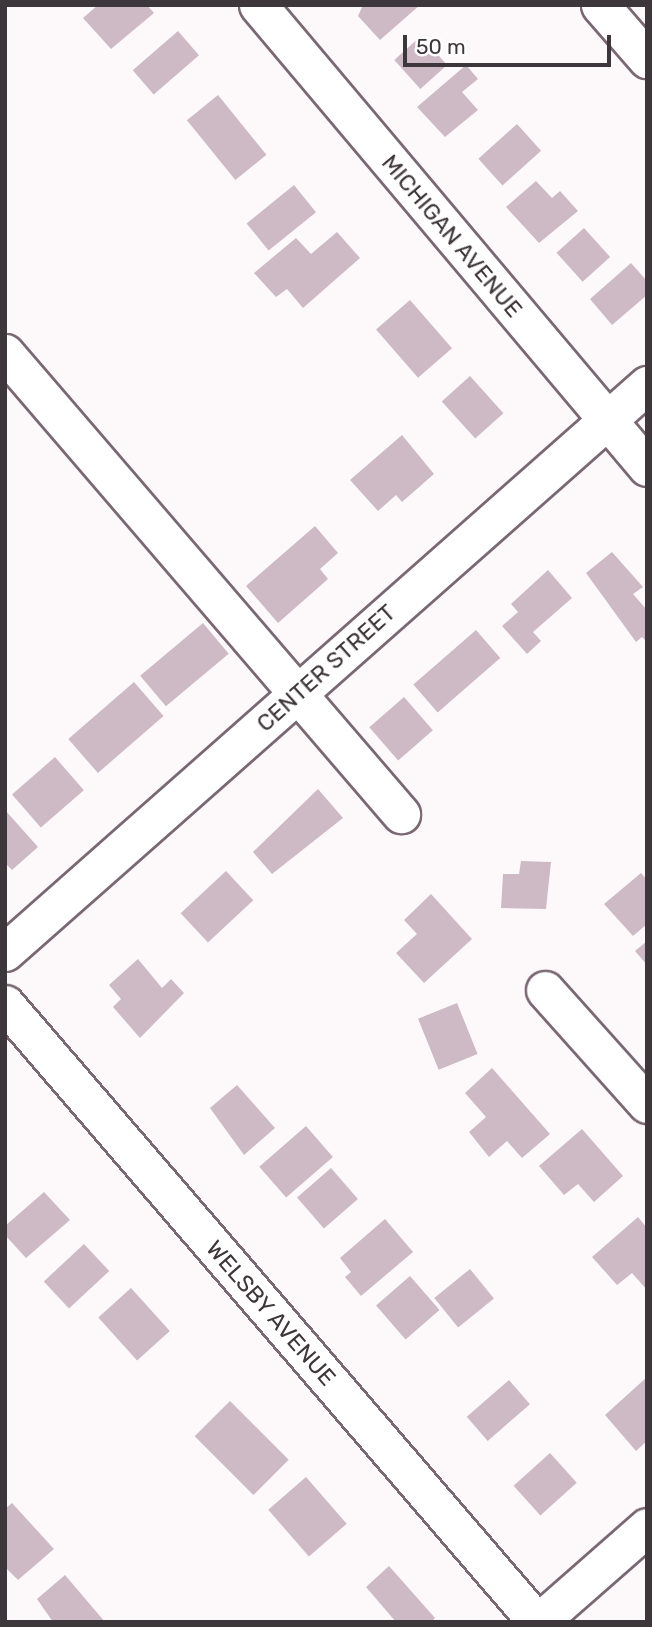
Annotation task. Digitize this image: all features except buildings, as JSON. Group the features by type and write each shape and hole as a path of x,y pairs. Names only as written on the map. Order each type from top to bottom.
{"street":[{"name":"MICHIGAN AVENUE","path":"258,5 647,467"},
{"path":"600,5 647,59"},
{"path":"5,353 401,814"},
{"name":"CENTER STREET","path":"5,952 647,385"},
{"path":"545,990 647,1104"},
{"name":"WELSBY AVENUE","path":"5,1004 538,1622"},
{"path":"538,1622 647,1527"}]}
